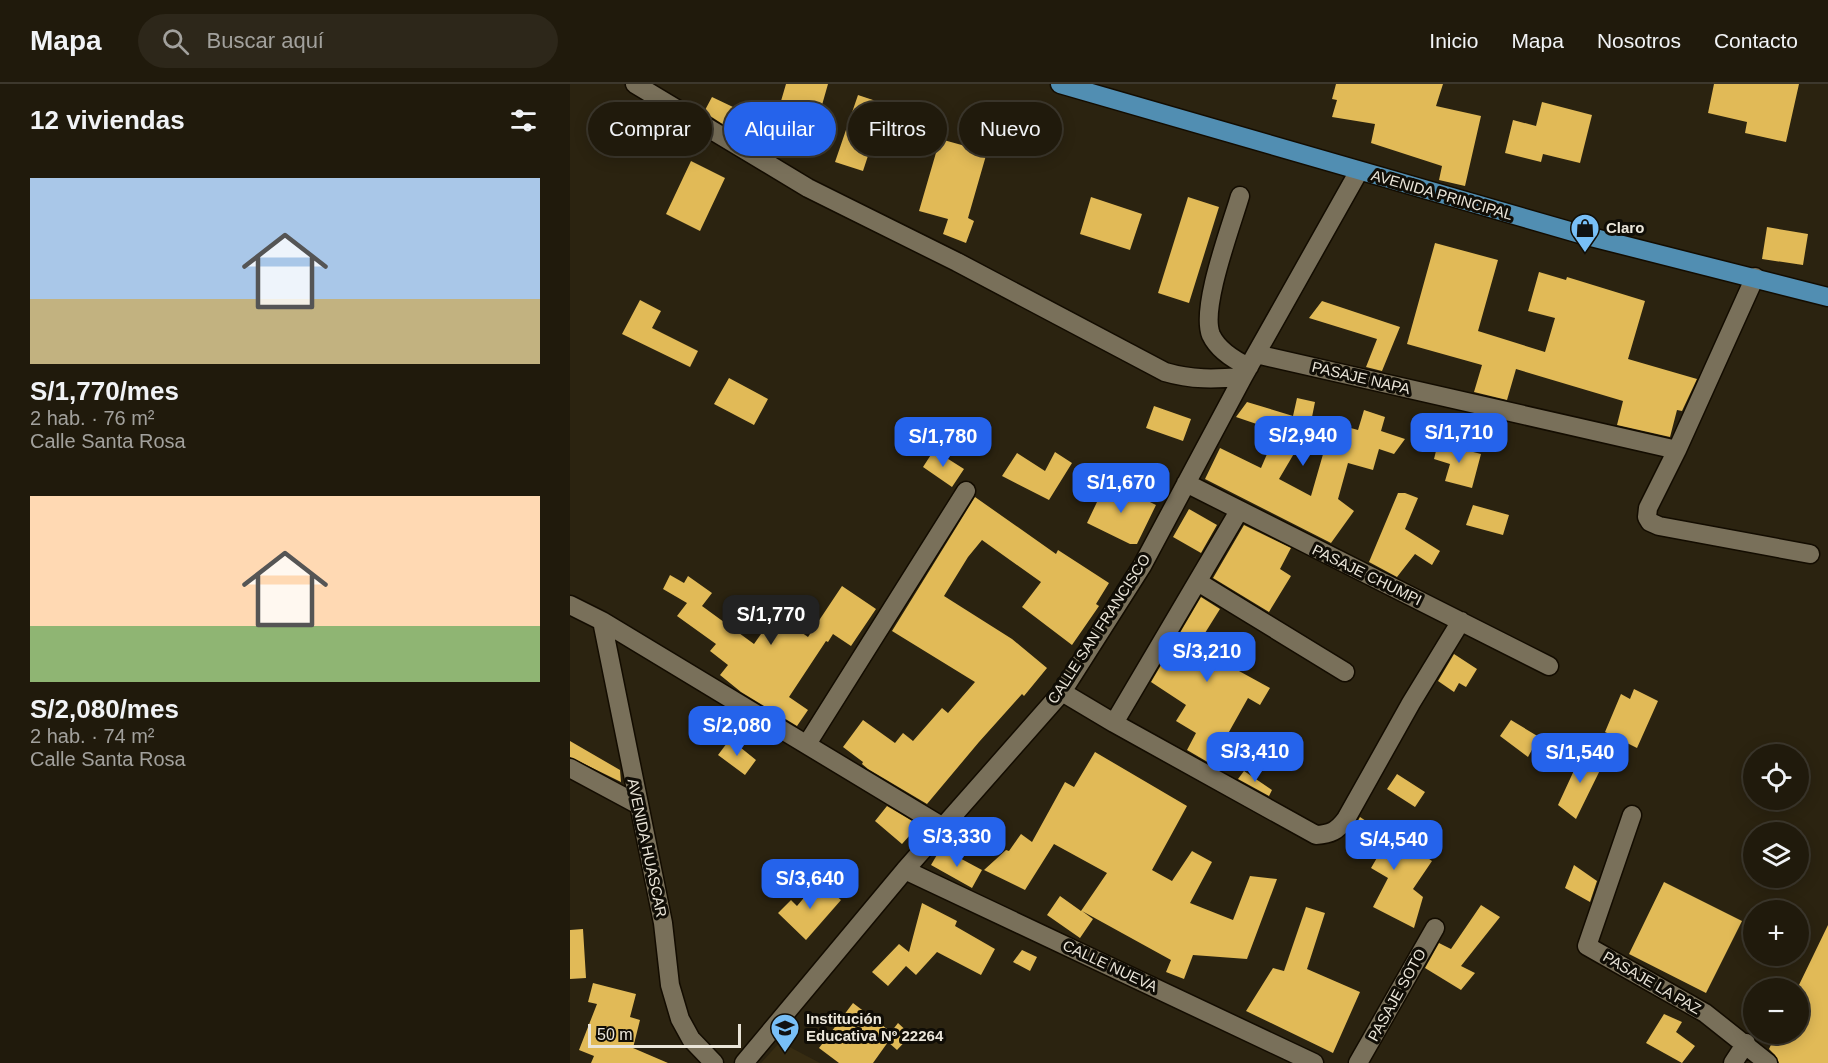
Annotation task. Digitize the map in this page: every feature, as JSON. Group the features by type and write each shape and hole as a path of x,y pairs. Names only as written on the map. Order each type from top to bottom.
{"main road":[{"name":"AVENIDA PRINCIPAL","path":"1060,84 1587,236 1828,297"}],"street":[{"path":"635,84 808,188 957,262 1165,372 1183,378 1202,380 1249,366"},
{"name":"CALLE SAN FRANCISCO","path":"744,1063 905,870 1062,692 1142,566 1249,366 1359,171"},
{"path":"1240,196 1209,302 1208,322 1211,336 1221,349 1236,361 1249,366"},
{"path":"1755,277 1677,450 1648,508 1647,517 1650,522 1659,526 1810,554"},
{"name":"PASAJE NAPA","path":"1249,366 1677,450"},
{"name":"PASAJE CHUMPI","path":"1186,483 1549,666"},
{"path":"807,744 966,490"},
{"path":"1114,723 1239,511"},
{"path":"1198,582 1345,672"},
{"path":"570,605 602,621 943,827"},
{"name":"AVENIDA HUASCAR","path":"602,621 637,804 663,923 670,985 680,1019 691,1039 714,1063"},
{"path":"1062,692 1316,835 1328,834 1337,830 1346,819 1461,621"},
{"path":"570,768 637,804"},
{"name":"PASAJE LA PAZ","path":"1632,815 1587,946 1705,1013 1743,1041"},
{"name":"CALLE NUEVA","path":"905,870 1314,1063"},
{"name":"PASAJE SOTO","path":"1359,1063 1435,928"},
{"path":"1733,1063 1745,1044"},
{"name":"PASAJE LA PAZ","path":"1747,1044 1768,1063"}],"shaded area":[{"name":"Institución Educativa Nº 22264","path":"780,1042 820,1063 761,1063"}],"building":[{"path":"786,84 828,84 823,102 781,101"},
{"path":"1336,84 1443,84 1436,106 1481,116 1465,186 1439,180 1442,166 1371,143 1375,124 1332,117 1337,100 1332,99"},
{"path":"1714,84 1799,84 1786,142 1745,133 1747,122 1708,113"},
{"path":"858,95 879,102 856,102"},
{"path":"712,97 724,103 724,125 712,117 712,102 709,102"},
{"path":"1542,102 1592,115 1580,163 1543,154 1541,162 1505,153 1513,120 1536,126"},
{"path":"848,124 848,156 868,156 863,171 835,162"},
{"path":"947,141 959,144 959,156 986,156 968,218 974,221 966,243 943,234 948,219 919,211 935,156 947,156"},
{"path":"691,161 725,178 700,231 666,214"},
{"path":"1091,197 1142,214 1130,250 1080,234"},
{"path":"1188,197 1219,207 1189,303 1158,293"},
{"path":"1767,227 1808,234 1803,265 1762,259"},
{"path":"1435,243 1498,260 1478,331 1545,352 1555,318 1528,311 1539,272 1566,280 1567,277 1645,301 1628,359 1697,379 1682,411 1677,410 1670,437 1617,425 1623,401 1516,369 1507,400 1474,392 1482,365 1407,344"},
{"path":"640,300 661,311 652,328 698,351 690,367 622,334"},
{"path":"1322,301 1400,327 1382,371 1366,367 1377,339 1309,318"},
{"path":"729,378 768,399 754,425 714,404"},
{"path":"1297,398 1315,402 1312,417 1315,418 1279,479 1311,496 1332,423 1358,430 1364,410 1385,417 1381,431 1405,439 1394,454 1379,449 1373,470 1348,463 1338,499 1354,511 1331,543 1205,479 1220,448 1261,468 1277,431 1236,417 1247,402 1293,416"},
{"path":"1154,406 1191,419 1183,441 1146,428"},
{"path":"1438,443 1481,454 1472,488 1445,481 1450,464 1434,459"},
{"path":"934,450 964,469 952,487 923,467"},
{"path":"1055,452 1072,463 1049,500 1002,476 1017,453 1045,471"},
{"path":"1107,481 1156,505 1137,544 1130,544 1087,523"},
{"path":"1398,493 1418,498 1405,529 1440,551 1432,565 1415,554 1397,577 1369,562"},
{"path":"975,497 1056,554 1058,550 1109,583 1096,604 1099,606 1072,645 1022,607 1041,582 982,540 968,557 944,596 1012,639 1047,668 1024,696 1022,694 979,742 927,804 868,769 862,764 863,762 843,747 863,720 895,743 903,733 913,741 942,708 948,713 975,682 892,631"},
{"path":"1473,505 1509,515 1503,535 1466,525"},
{"path":"1189,509 1217,525 1201,553 1173,537"},
{"path":"1244,525 1291,548 1280,569 1291,576 1269,612 1213,578"},
{"path":"670,575 684,583 688,576 712,593 702,606 754,644 775,614 808,637 842,586 876,609 851,646 833,634 828,642 826,641 789,697 808,710 797,726 741,692 720,675 728,665 710,651 716,644 677,616 687,603 663,589"},
{"path":"1201,597 1220,609 1205,633 1247,658 1239,671 1270,688 1260,705 1248,698 1211,764 1187,750 1196,733 1176,721 1186,705 1151,682"},
{"path":"1454,654 1477,669 1466,687 1459,683 1454,692 1438,681"},
{"path":"1634,689 1658,701 1637,748 1605,732 1621,694 1630,699"},
{"path":"1511,720 1539,737 1528,757 1500,736"},
{"path":"730,739 756,760 745,775 718,755"},
{"path":"570,741 620,770 621,782 570,757"},
{"path":"1583,751 1604,762 1576,819 1558,805"},
{"path":"1095,752 1187,806 1152,870 1172,881 1192,851 1212,862 1190,903 1233,920 1250,876 1277,879 1247,959 1193,955 1184,979 1166,972 1171,960 1082,911 1093,919 1080,938 1047,915 1060,896 1081,911 1107,873 1054,844 1025,890 984,870 1006,850 1009,851 1021,834 1032,842 1065,782 1074,787"},
{"path":"1244,771 1272,790 1269,796 1238,779"},
{"path":"1397,774 1425,792 1415,807 1387,789"},
{"path":"887,806 919,825 902,844 875,821"},
{"path":"1360,817 1390,837 1392,833 1432,861 1413,889 1423,897 1414,928 1373,907 1388,878 1371,868 1378,856 1347,841"},
{"path":"941,848 982,870 972,888 931,865"},
{"path":"1574,865 1597,881 1590,902 1565,888"},
{"path":"818,881 841,900 806,940 778,913 791,900 797,906"},
{"path":"1664,882 1742,921 1706,993 1629,954"},
{"path":"922,903 957,921 955,926 995,949 981,975 937,952 916,975 906,966 888,986 872,972 899,944 909,952"},
{"path":"1481,905 1500,917 1461,966 1475,973 1461,990 1425,968 1439,943 1451,949"},
{"path":"1306,907 1325,913 1307,969 1360,992 1333,1053 1246,1011 1273,968 1284,971"},
{"path":"1828,925 1828,1063 1779,1063 1769,1049 1771,1044 1809,1044 1809,978 1802,978"},
{"path":"583,929 586,978 570,979 570,930"},
{"path":"1022,950 1037,957 1030,971 1013,962"},
{"path":"593,983 636,994 630,1017 640,1020 633,1048 668,1063 591,1063 594,1056 579,1050 597,1004 588,1002"},
{"path":"853,1003 891,1032 898,1023 911,1035 897,1050 888,1042 873,1063 839,1063 819,1048"},
{"path":"1664,1014 1682,1022 1676,1032 1695,1046 1682,1063 1646,1043"}],"place":[{"name":"Claro","path":"1585,254"},
{"name":"Institución Educativa Nº 22264","path":"785,1054"}]}
